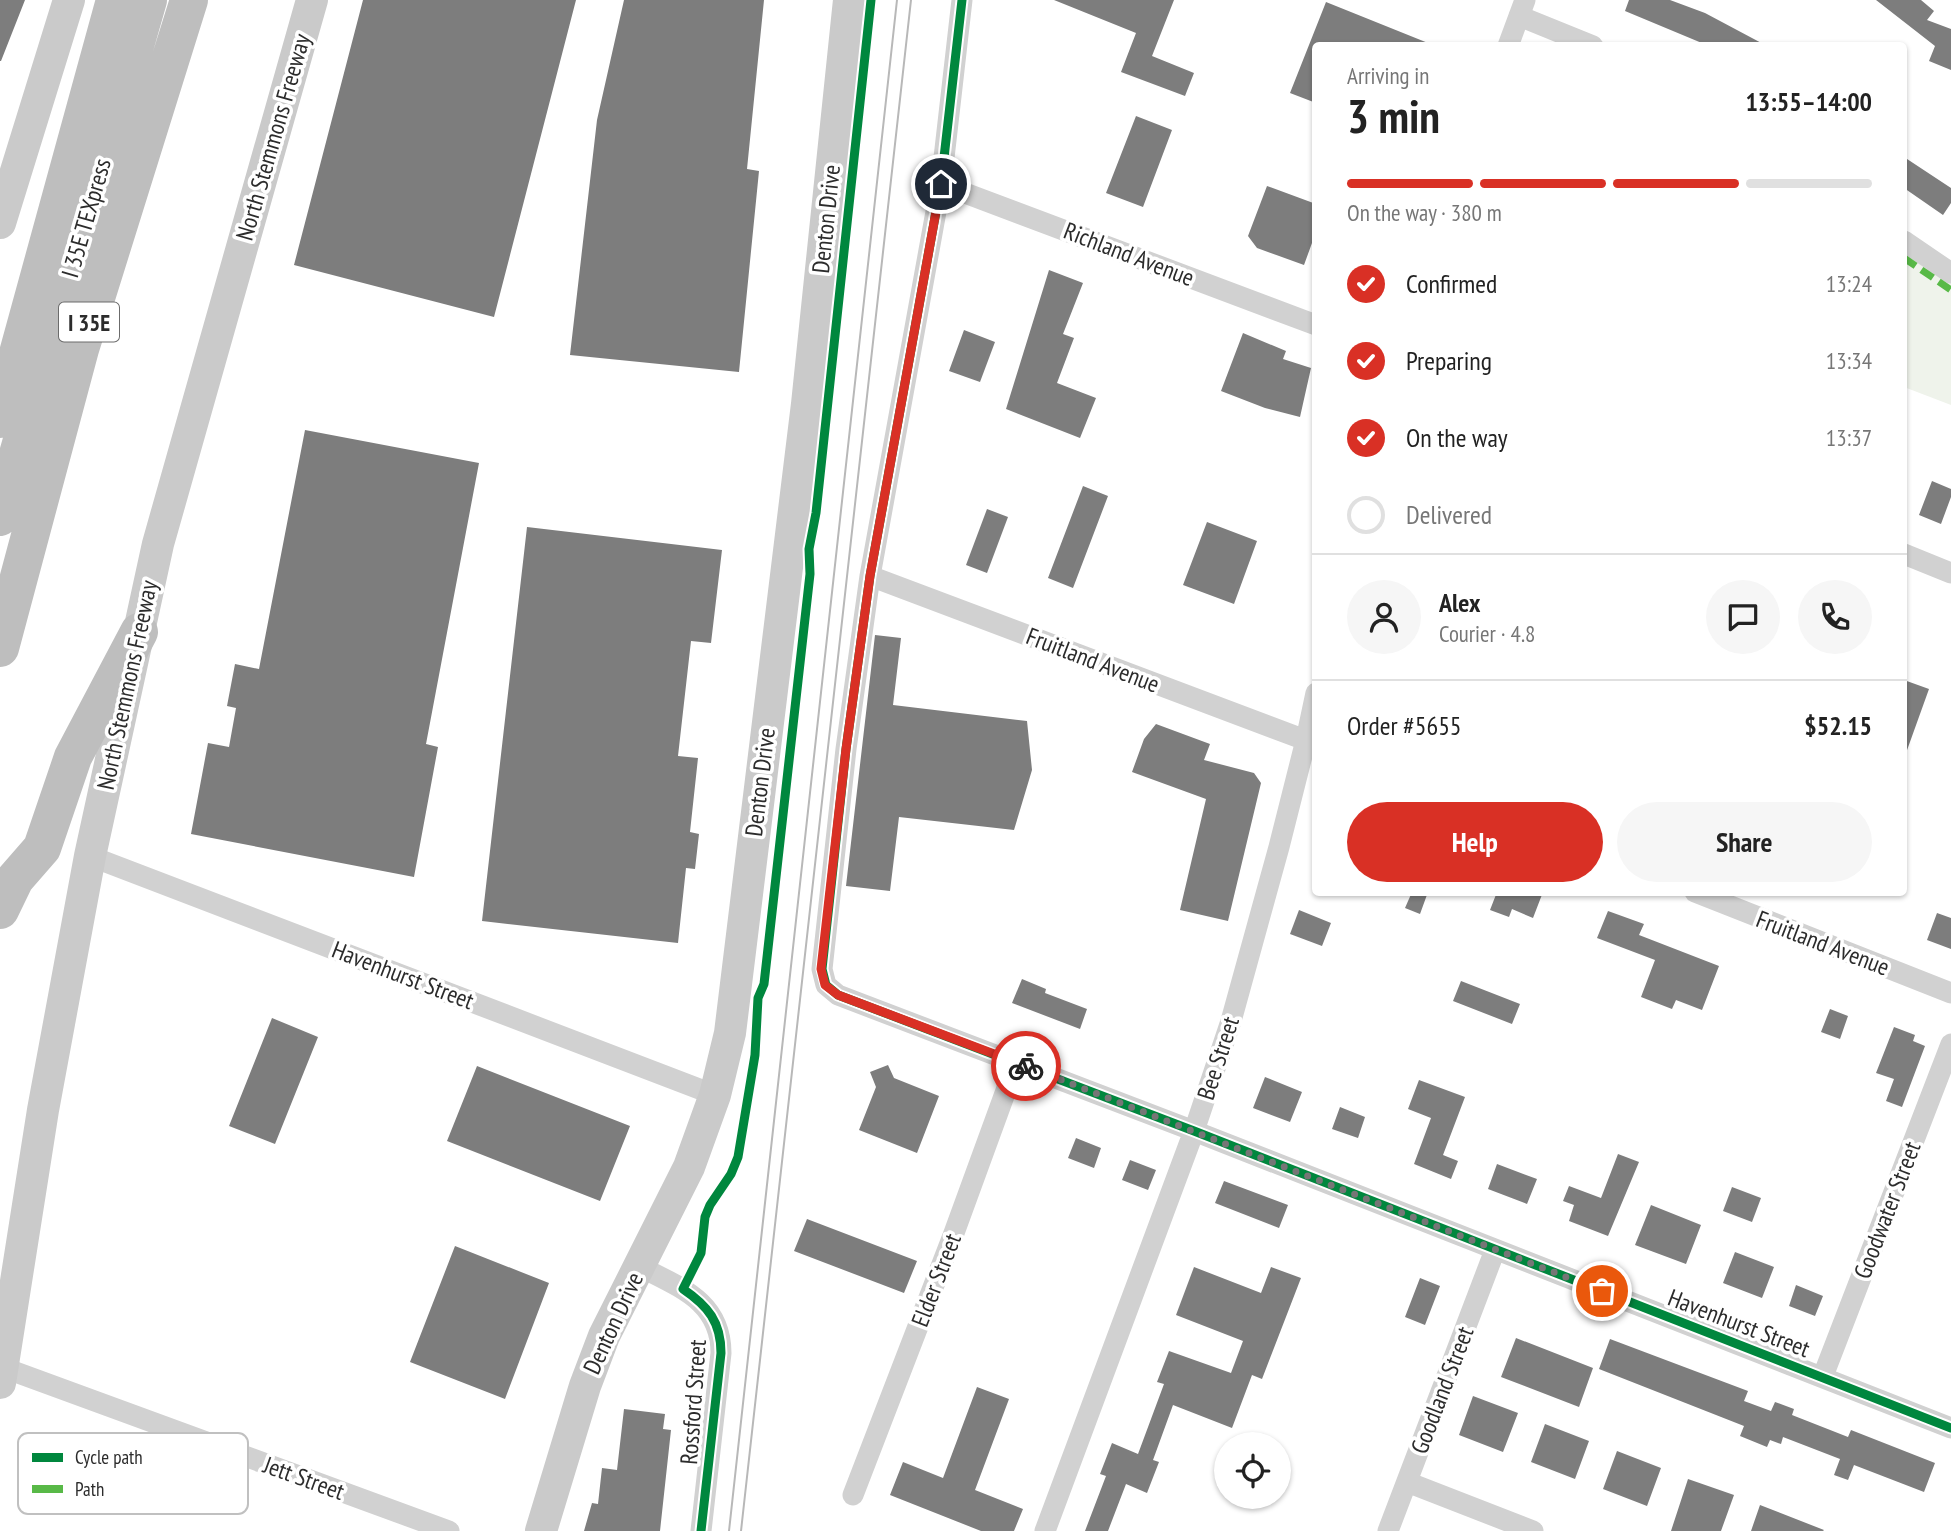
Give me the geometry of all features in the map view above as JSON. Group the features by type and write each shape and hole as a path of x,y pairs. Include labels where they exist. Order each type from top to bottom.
{"highway":[{"name":"I 35E","path":"0,419 115,0"},
{"name":"I 35E TEXpress","path":"0,517 148,0"},
{"name":"I 35E","path":"0,648 80,349 189,0"},
{"path":"0,910 15,879 42,848 73,757 139,632"}],"main road":[{"path":"0,223 69,0"},
{"name":"North Stemmons Freeway","path":"1,1375 43,1110 90,856 158,544 312,0"},
{"name":"Denton Drive","path":"541,1531 585,1386 604,1336 689,1167 715,1095 730,1033 807,404 849,0"}],"street":[{"path":"870,576 941,184 962,0"},
{"path":"1509,42 1522,8 1586,42"},
{"name":"Richland Avenue","path":"941,184 1312,323"},
{"path":"1907,243 1951,273"},
{"path":"1907,555 1951,573"},
{"name":"Havenhurst Street","path":"870,576 846,749 821,969 825,985 838,995 1194,1131 1951,1428"},
{"name":"Fruitland Avenue","path":"870,576 1311,742"},
{"name":"Bee Street","path":"1045,1531 1194,1131 1231,1021 1311,742"},
{"name":"Havenhurst Street","path":"90,856 715,1095"},
{"name":"Fruitland Avenue","path":"1705,896 1951,993"},
{"name":"Goodwater Street","path":"1823,1376 1951,1044"},
{"name":"Elder Street","path":"853,1495 950,1245 1016,1063"},
{"name":"Goodland Street","path":"1388,1531 1496,1250"},
{"name":"Rossford Street","path":"639,1266 700,1300 714,1319 721,1336 701,1531"},
{"name":"Jett Street","path":"1,1375 168,1433"},
{"name":"Jett Street","path":"248,1461 449,1531"},
{"path":"1407,1482 1532,1531"}],"shaded area":[{"path":"1907,245 1951,275 1951,405 1907,388"}],"building":[{"path":"0,0 25,0 1,61 0,61"},
{"path":"363,0 576,0 494,317 294,265"},
{"path":"624,0 764,0 747,169 759,171 739,372 570,355 597,120"},
{"path":"1054,0 1174,0 1152,56 1194,73 1185,96 1121,72 1136,33"},
{"path":"1629,0 1670,0 1705,13 1759,42 1699,42 1625,11"},
{"path":"1876,0 1921,0 1934,11 1927,20 1951,29 1951,70 1929,61 1935,46"},
{"path":"1326,2 1426,42 1312,42 1312,101 1290,93"},
{"path":"1136,116 1172,130 1143,207 1106,193"},
{"path":"1907,159 1951,188 1951,203 1943,215 1907,190"},
{"path":"1267,186 1312,203 1312,243 1304,265 1257,248 1248,236"},
{"path":"1049,270 1083,283 1063,334 1074,338 1057,383 1096,398 1080,438 1006,409"},
{"path":"964,330 995,342 980,382 949,371"},
{"path":"1243,333 1286,351 1283,359 1311,368 1300,417 1265,408 1221,391"},
{"path":"305,430 479,463 426,744 438,747 414,877 191,834 208,743 229,747 236,708 227,706 235,664 259,669"},
{"path":"1932,481 1951,489 1951,497 1941,524 1919,515"},
{"path":"1083,486 1108,496 1073,588 1048,578"},
{"path":"987,509 1008,517 987,573 966,565"},
{"path":"1207,522 1257,541 1234,604 1183,585"},
{"path":"527,527 722,550 711,643 691,641 678,756 698,758 690,832 699,834 695,869 686,868 678,943 482,921"},
{"path":"875,635 901,638 893,705 1027,721 1032,770 1014,830 899,817 890,891 846,886"},
{"path":"1907,681 1929,689 1907,750"},
{"path":"1156,724 1210,744 1204,760 1254,773 1261,783 1228,921 1180,910 1206,799 1132,772 1144,739"},
{"path":"1410,896 1427,896 1420,914 1405,908"},
{"path":"1495,896 1541,896 1533,918 1512,909 1509,917 1490,910"},
{"path":"1299,910 1331,923 1322,946 1290,934"},
{"path":"1608,911 1644,924 1639,935 1719,966 1702,1010 1676,1000 1672,1009 1641,997 1655,960 1597,938"},
{"path":"1937,913 1951,918 1951,949 1927,940"},
{"path":"1022,979 1046,989 1045,993 1087,1009 1080,1029 1012,1003"},
{"path":"1461,981 1520,1004 1512,1024 1453,1001"},
{"path":"1830,1009 1848,1016 1840,1039 1821,1032"},
{"path":"272,1018 318,1037 275,1144 229,1126"},
{"path":"1894,1027 1915,1035 1913,1041 1925,1046 1902,1107 1886,1101 1894,1079 1876,1073"},
{"path":"888,1065 894,1078 939,1096 917,1153 859,1130 876,1087 870,1072"},
{"path":"477,1066 630,1126 600,1201 447,1141"},
{"path":"1265,1077 1302,1092 1290,1122 1253,1108"},
{"path":"1419,1080 1465,1097 1443,1155 1458,1161 1451,1179 1414,1164 1431,1118 1408,1109"},
{"path":"1340,1107 1365,1117 1358,1138 1332,1129"},
{"path":"1076,1138 1101,1148 1094,1168 1068,1158"},
{"path":"1618,1154 1639,1162 1608,1236 1569,1221 1574,1205 1563,1201 1569,1186 1601,1198"},
{"path":"1130,1160 1156,1170 1148,1190 1122,1180"},
{"path":"1497,1164 1537,1179 1527,1204 1488,1189"},
{"path":"1224,1181 1288,1205 1279,1228 1215,1203"},
{"path":"1732,1187 1761,1198 1752,1222 1723,1211"},
{"path":"1651,1205 1701,1225 1686,1264 1635,1245"},
{"path":"807,1219 917,1261 904,1293 794,1251"},
{"path":"455,1246 549,1283 505,1399 410,1362"},
{"path":"1735,1252 1774,1267 1762,1298 1723,1283"},
{"path":"1194,1267 1261,1293 1271,1267 1301,1278 1262,1379 1252,1375 1232,1428 1173,1405 1153,1460 1159,1462 1147,1493 1126,1484 1108,1531 1085,1531 1106,1476 1100,1474 1112,1443 1138,1454 1164,1384 1157,1382 1169,1351 1231,1373 1243,1341 1176,1315"},
{"path":"1420,1278 1440,1286 1425,1325 1405,1317"},
{"path":"1796,1285 1823,1296 1815,1316 1789,1306"},
{"path":"1516,1338 1593,1368 1579,1407 1501,1377"},
{"path":"1610,1339 1748,1391 1744,1401 1771,1411 1775,1402 1794,1409 1792,1415 1848,1437 1851,1430 1935,1463 1924,1492 1854,1465 1848,1480 1834,1475 1840,1459 1783,1437 1781,1444 1770,1440 1767,1447 1740,1436 1744,1426 1599,1369"},
{"path":"977,1387 1009,1399 975,1490 1023,1509 1014,1531 981,1531 890,1495 903,1462 943,1478"},
{"path":"1473,1396 1518,1413 1503,1452 1459,1435"},
{"path":"624,1409 665,1414 663,1429 671,1430 660,1531 584,1531 592,1503 598,1504 602,1468 617,1470"},
{"path":"1545,1424 1589,1441 1575,1479 1531,1462"},
{"path":"1617,1451 1661,1468 1647,1506 1603,1489"},
{"path":"1688,1479 1734,1495 1721,1531 1671,1531"},
{"path":"1760,1505 1824,1530 1751,1531"}],"tram line":[{"path":"729,1531 897,0"},
{"path":"741,1531 911,0"}],"marked path":[{"path":"1907,260 1951,290"}],"cycle path":[{"path":"701,1531 721,1353 716,1324 706,1309 683,1289 701,1253 705,1217 738,1157 755,1055 758,998 764,984 810,574 809,549 816,513 871,0"},
{"path":"962,0 941,184 870,576 846,749 822,969 826,985 838,995 1194,1131 1951,1428"}],"way so far":[{"path":"1026,1066 1602,1291"}],"route":[{"path":"941,184 870,576 846,749 821,969 825,985 838,995 1026,1066"}]}
